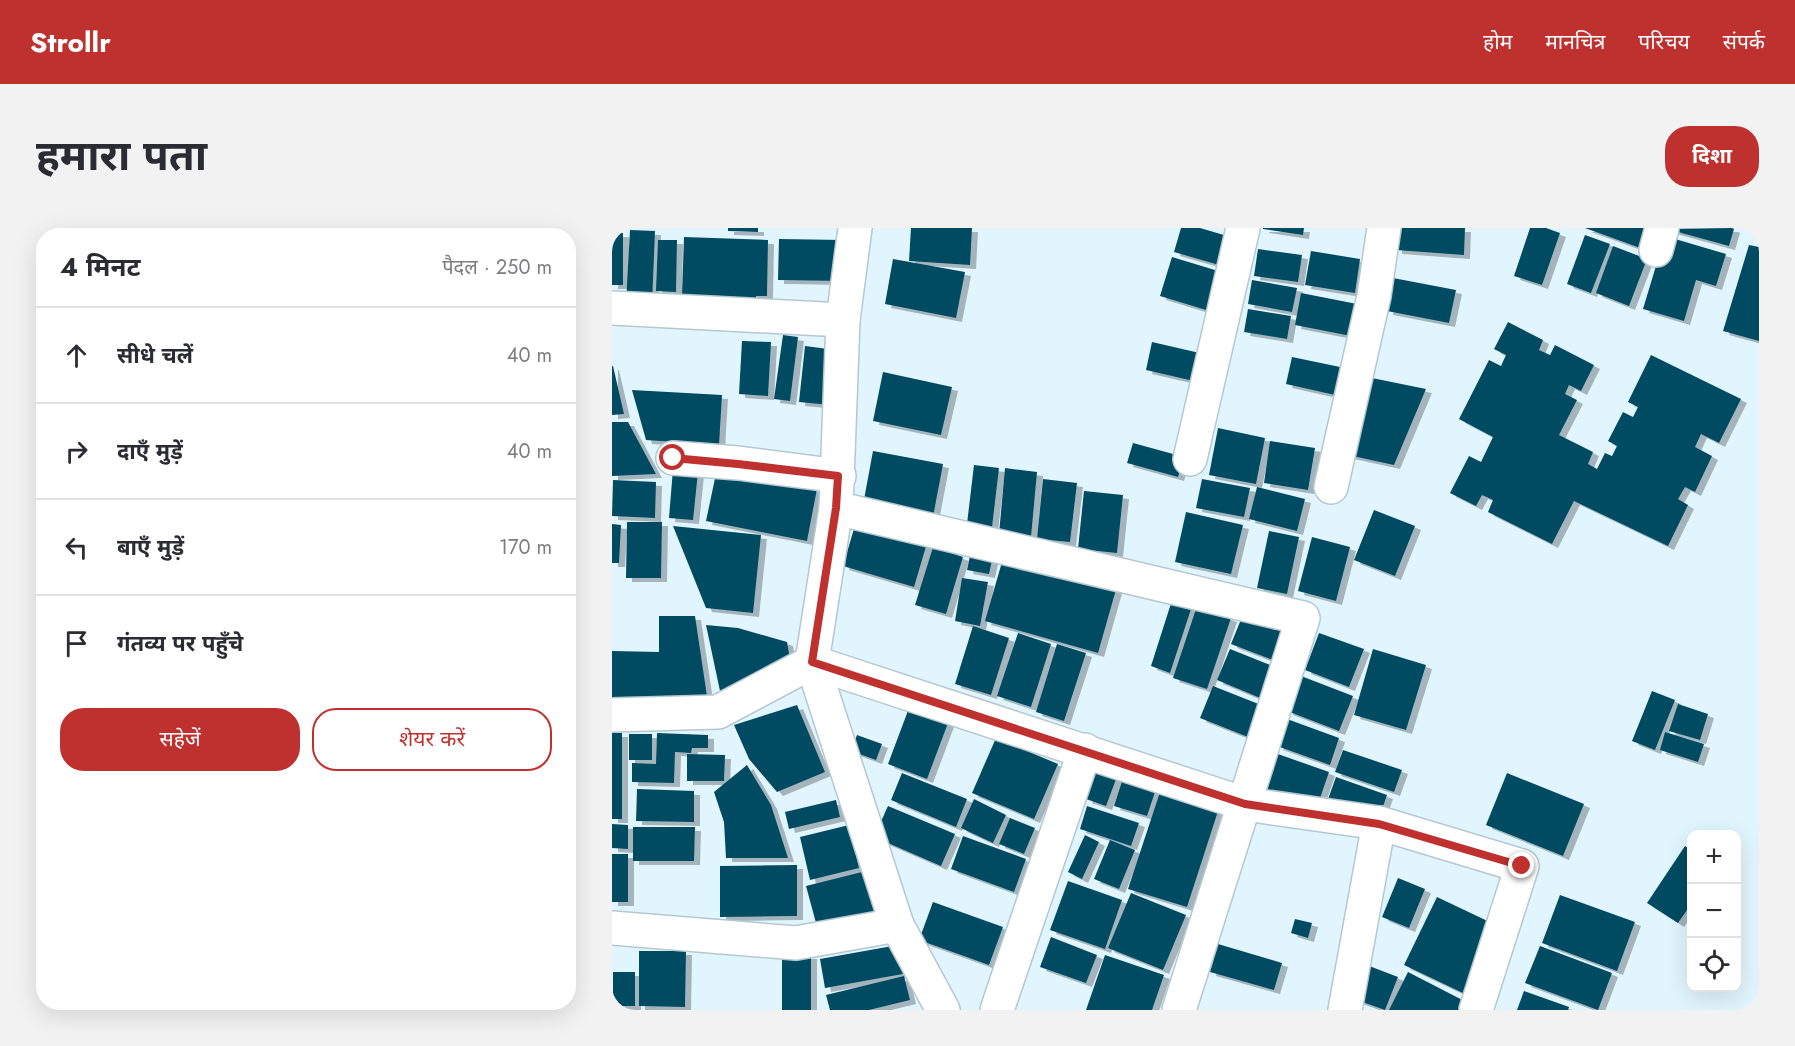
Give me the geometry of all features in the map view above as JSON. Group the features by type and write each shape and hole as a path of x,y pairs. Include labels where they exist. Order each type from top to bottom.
{"street":[{"path":"855,228 843,320 837,492 812,662 897,925 943,1010"},
{"path":"1190,459 1243,228"},
{"path":"1331,487 1374,296 1384,228"},
{"path":"612,308 843,320"},
{"path":"673,458 738,464 1303,618 1179,1010"},
{"path":"612,715 718,712 812,662 1245,804 1379,824 1522,866 1476,1010"},
{"path":"997,1010 1085,750"},
{"path":"1345,1010 1379,824"},
{"path":"612,928 796,942 897,925"}],"building":[{"path":"728,228 758,228 758,232 728,231"},
{"path":"911,228 972,228 970,265 909,261"},
{"path":"1181,228 1200,228 1234,238 1226,267 1174,252"},
{"path":"1263,228 1304,228 1303,235"},
{"path":"1397,228 1465,228 1464,255 1396,250"},
{"path":"1530,228 1546,228 1560,233 1542,285 1514,276"},
{"path":"1585,228 1651,228 1643,249"},
{"path":"1667,229 1734,229 1729,246"},
{"path":"630,230 655,231 652,305 626,303"},
{"path":"612,233 623,233 623,285 612,285"},
{"path":"1585,235 1610,244 1591,293 1567,284"},
{"path":"1665,236 1726,254 1716,286 1696,280 1684,321 1643,309"},
{"path":"684,237 768,240 767,296 756,296 756,313 722,312 722,296 682,295"},
{"path":"779,239 843,240 842,281 778,280"},
{"path":"658,240 677,240 676,292 656,291"},
{"path":"1749,245 1759,247 1759,341 1723,331"},
{"path":"1613,246 1647,259 1629,306 1596,293"},
{"path":"1258,249 1302,255 1298,282 1254,276"},
{"path":"1311,251 1360,259 1355,293 1305,285"},
{"path":"1172,257 1228,274 1216,313 1160,296"},
{"path":"893,259 965,272 956,318 885,304"},
{"path":"1393,278 1456,290 1449,323 1387,311"},
{"path":"1252,280 1297,288 1292,312 1248,304"},
{"path":"1301,293 1357,304 1351,336 1295,325"},
{"path":"1248,309 1291,316 1287,339 1244,332"},
{"path":"1508,322 1543,340 1539,350 1550,355 1555,345 1594,365 1581,391 1569,385 1565,394 1577,400 1559,435 1593,452 1588,464 1597,469 1605,453 1612,456 1617,446 1608,441 1623,412 1633,417 1638,407 1628,402 1651,355 1741,399 1719,443 1701,434 1695,447 1712,456 1695,492 1685,487 1678,499 1688,505 1668,546 1574,501 1552,544 1488,512 1493,500 1482,495 1476,506 1450,493 1469,456 1481,462 1493,437 1459,419 1489,360 1501,366 1506,355 1494,349"},
{"path":"783,335 798,337 790,401 774,399"},
{"path":"742,341 771,342 768,396 739,394"},
{"path":"1152,342 1204,354 1198,382 1146,370"},
{"path":"805,346 836,350 830,405 799,402"},
{"path":"1292,357 1340,367 1335,395 1286,384"},
{"path":"613,366 624,414 612,415"},
{"path":"883,372 952,387 941,435 873,421"},
{"path":"1367,377 1426,389 1394,465 1348,455"},
{"path":"632,390 722,395 719,445 646,440"},
{"path":"612,422 628,422 656,474 612,476"},
{"path":"1218,428 1265,438 1256,484 1209,475"},
{"path":"1270,441 1315,448 1308,490 1264,483"},
{"path":"1133,443 1184,457 1178,477 1127,463"},
{"path":"873,451 943,464 933,517 863,505"},
{"path":"974,465 999,468 992,527 967,524"},
{"path":"1005,468 1037,472 1031,537 999,534"},
{"path":"673,469 698,472 693,520 669,518"},
{"path":"717,469 817,489 807,541 706,521"},
{"path":"1043,479 1077,483 1070,542 1037,539"},
{"path":"1202,479 1250,488 1244,517 1196,508"},
{"path":"613,480 656,482 655,518 612,516"},
{"path":"1257,487 1305,499 1297,531 1249,519"},
{"path":"1084,491 1123,495 1117,553 1078,549"},
{"path":"1374,510 1415,526 1395,576 1354,560"},
{"path":"1186,512 1243,525 1231,574 1175,562"},
{"path":"627,522 662,522 661,578 626,578"},
{"path":"856,522 927,543 914,587 843,566"},
{"path":"612,524 621,525 619,563 612,563"},
{"path":"673,526 761,535 753,613 706,608"},
{"path":"1269,531 1299,537 1287,594 1257,588"},
{"path":"1312,537 1350,547 1336,601 1298,591"},
{"path":"933,547 963,557 946,614 915,605"},
{"path":"1004,555 1117,586 1098,653 985,621"},
{"path":"970,556 992,560 989,574 967,570"},
{"path":"962,578 988,582 980,626 955,621"},
{"path":"1174,594 1194,600 1170,673 1151,666"},
{"path":"1197,606 1231,618 1207,689 1173,678"},
{"path":"659,616 695,616 707,696 612,697 612,651 659,652"},
{"path":"1242,617 1275,630 1277,622 1291,628 1278,662 1231,644"},
{"path":"706,625 738,628 787,642 793,676 720,691"},
{"path":"973,626 1009,638 991,695 955,684"},
{"path":"1018,633 1051,644 1031,707 997,696"},
{"path":"1319,633 1364,649 1349,687 1305,670"},
{"path":"1057,644 1086,653 1064,721 1036,712"},
{"path":"1230,649 1278,668 1265,700 1217,680"},
{"path":"1373,649 1426,665 1406,730 1354,715"},
{"path":"1301,676 1353,696 1339,731 1287,711"},
{"path":"1213,686 1261,705 1248,737 1200,718"},
{"path":"1652,691 1675,700 1655,750 1632,741"},
{"path":"1678,704 1708,714 1700,740 1669,731"},
{"path":"797,705 825,772 777,792 749,759 734,725"},
{"path":"909,708 948,723 927,779 888,764"},
{"path":"1287,719 1339,738 1330,765 1277,746"},
{"path":"1665,732 1704,744 1698,762 1660,750"},
{"path":"612,733 622,733 622,819 612,819"},
{"path":"657,733 708,735 708,748 692,748 691,753 675,752 674,783 632,782 632,763 656,764"},
{"path":"629,734 652,734 652,760 629,760"},
{"path":"857,735 882,744 876,760 851,751"},
{"path":"996,738 1058,764 1034,819 972,793"},
{"path":"1343,750 1402,770 1394,792 1335,772"},
{"path":"1275,753 1329,772 1316,810 1261,791"},
{"path":"687,754 725,755 724,781 687,781"},
{"path":"747,765 771,805 788,858 726,858 724,822 714,792"},
{"path":"1098,767 1118,774 1106,806 1086,799"},
{"path":"1125,772 1158,783 1147,816 1114,806"},
{"path":"902,773 967,799 956,827 891,800"},
{"path":"1507,773 1584,804 1563,856 1486,825"},
{"path":"1336,777 1387,795 1378,821 1327,802"},
{"path":"637,789 694,791 694,822 636,821"},
{"path":"1161,789 1219,808 1187,907 1128,889"},
{"path":"974,799 1006,815 993,843 961,828"},
{"path":"836,800 840,817 789,829 785,812"},
{"path":"888,806 955,834 941,866 874,837"},
{"path":"1087,806 1139,823 1131,846 1080,829"},
{"path":"1010,818 1035,828 1024,854 999,844"},
{"path":"612,824 628,825 628,849 612,848"},
{"path":"849,825 859,868 810,880 800,837"},
{"path":"633,827 695,827 694,861 633,861"},
{"path":"1085,835 1099,842 1082,879 1068,872"},
{"path":"963,836 1026,859 1014,892 951,869"},
{"path":"1110,840 1135,850 1119,889 1094,879"},
{"path":"1685,846 1687,847 1687,910 1678,923 1647,903"},
{"path":"612,854 628,854 628,902 612,902"},
{"path":"797,865 797,916 720,917 720,866"},
{"path":"866,871 878,919 819,934 806,886"},
{"path":"1398,878 1425,889 1409,928 1382,917"},
{"path":"1068,881 1122,900 1105,949 1050,930"},
{"path":"1131,893 1186,915 1163,970 1108,948"},
{"path":"1560,895 1635,922 1617,971 1542,943"},
{"path":"1437,897 1498,926 1465,994 1404,965"},
{"path":"933,902 1003,927 989,965 919,940"},
{"path":"1295,919 1312,923 1308,938 1291,933"},
{"path":"1051,937 1097,955 1086,983 1040,967"},
{"path":"1218,944 1282,963 1274,990 1210,972"},
{"path":"898,945 903,974 825,988 820,959"},
{"path":"1540,946 1612,973 1598,1010 1525,983"},
{"path":"639,951 686,951 685,1007 639,1006"},
{"path":"782,955 811,955 811,1010 782,1010"},
{"path":"1105,955 1164,975 1152,1010 1086,1010"},
{"path":"1364,964 1398,977 1385,1010 1351,998"},
{"path":"613,972 635,972 635,1006 613,1006"},
{"path":"1408,972 1474,1006 1472,1010 1389,1010"},
{"path":"904,976 910,1000 869,1010 830,1010 826,995"},
{"path":"1524,991 1569,1007 1568,1010 1517,1010"}],"route":[{"path":"673,458 838,476 836,508 812,662 1245,804 1379,824 1522,866"}]}
